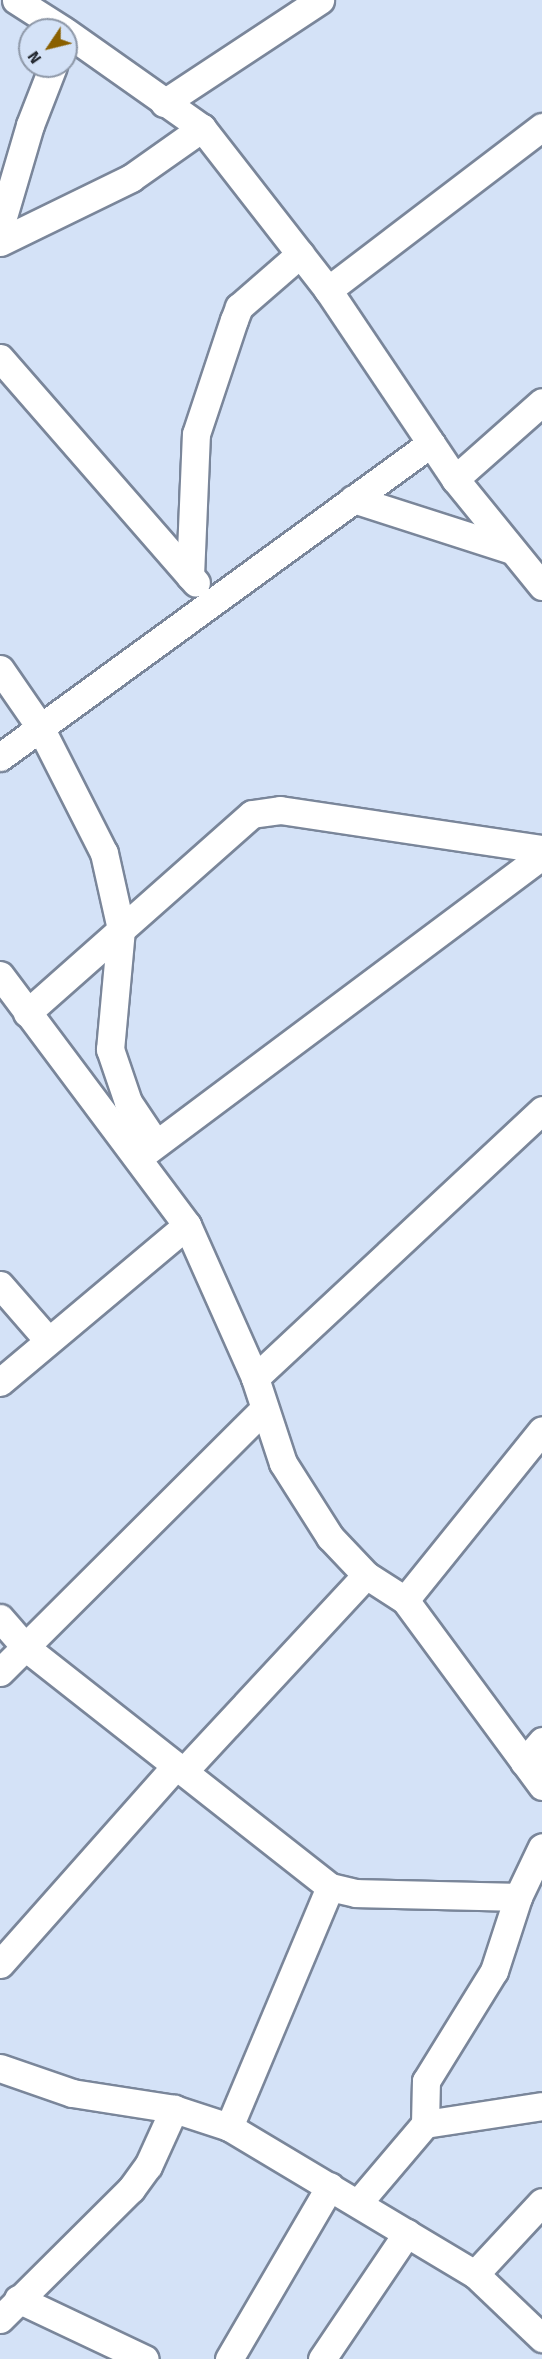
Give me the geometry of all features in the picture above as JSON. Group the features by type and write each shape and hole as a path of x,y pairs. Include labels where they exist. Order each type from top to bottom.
{"street":[{"path":"164,103 320,0"},
{"path":"24,1 47,18"},
{"path":"78,41 202,128 328,290 455,479 509,549 542,586"},
{"path":"0,227 30,125 48,78"},
{"path":"328,290 542,127"},
{"path":"0,242 131,178 202,128"},
{"path":"190,576 196,434 234,320 239,307 300,254"},
{"path":"0,358 212,601"},
{"path":"455,479 542,402"},
{"path":"0,757 431,443"},
{"path":"353,499 509,549"},
{"path":"0,669 40,727 104,853 121,929 110,1049 147,1151 188,1225 255,1378 283,1463 330,1537 366,1575 405,1600 542,1786"},
{"path":"16,1011 121,929 252,814 280,810 542,849"},
{"path":"147,1151 542,856"},
{"path":"0,975 16,1011 147,1151"},
{"path":"255,1378 542,1110"},
{"path":"0,1382 188,1225"},
{"path":"0,1285 48,1340"},
{"path":"0,1672 264,1409"},
{"path":"405,1600 542,1430"},
{"path":"0,1965 180,1769 366,1575"},
{"path":"0,1618 25,1647 330,1887 356,1893 518,1897"},
{"path":"524,1762 542,1741"},
{"path":"358,2203 425,2124 426,2081 494,1971 518,1897 542,1847"},
{"path":"230,2127 330,1887"},
{"path":"0,2068 72,2093 174,2109 230,2127 475,2274 542,2338"},
{"path":"425,2124 542,2106"},
{"path":"0,2319 131,2189 148,2166 174,2109"},
{"path":"229,2359 330,2186"},
{"path":"475,2274 542,2202"},
{"path":"322,2359 407,2233"},
{"path":"18,2299 145,2359"}]}
